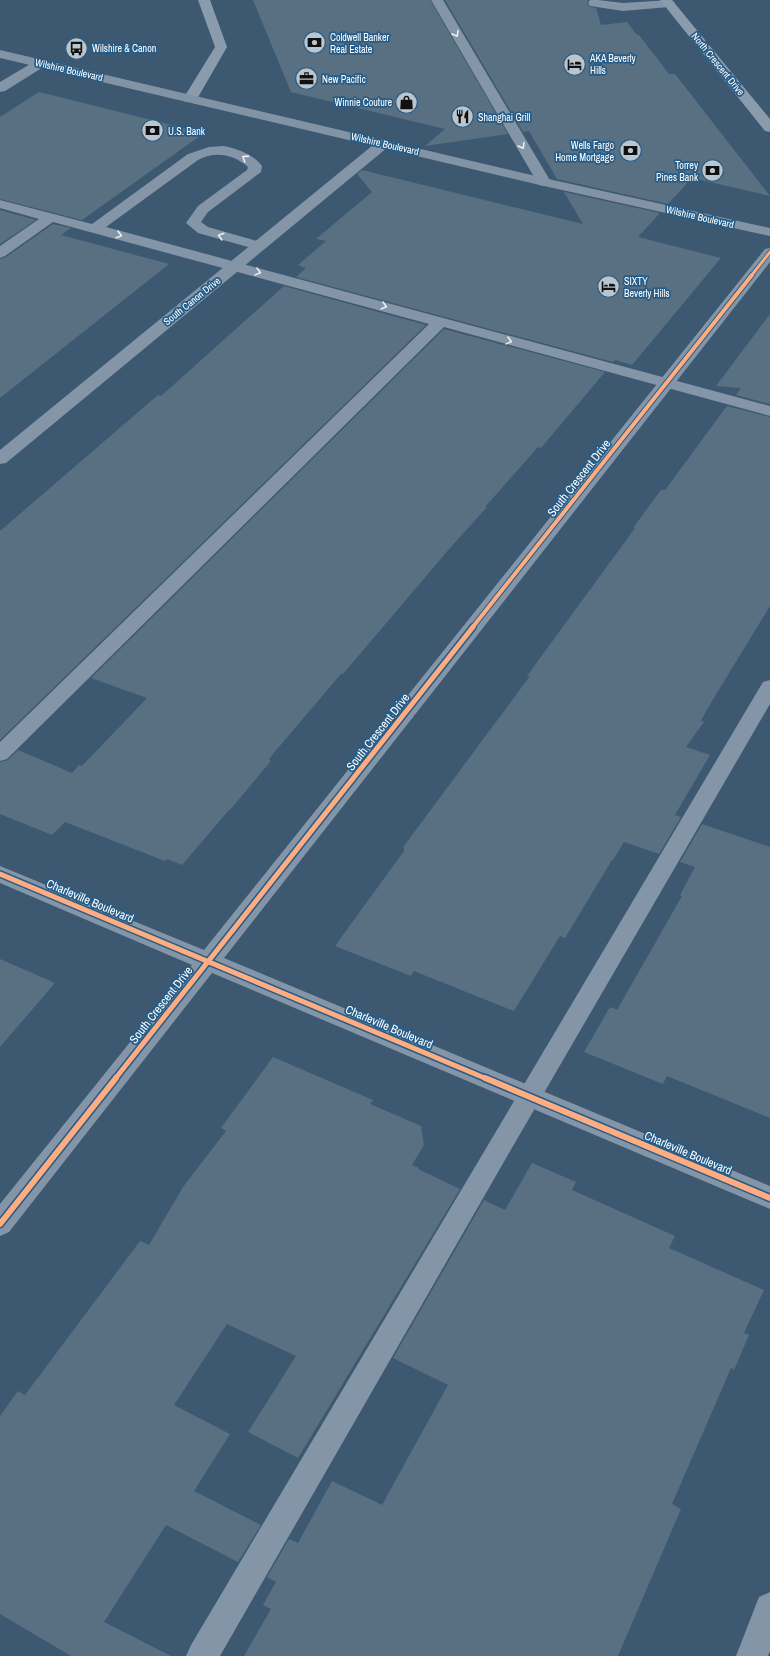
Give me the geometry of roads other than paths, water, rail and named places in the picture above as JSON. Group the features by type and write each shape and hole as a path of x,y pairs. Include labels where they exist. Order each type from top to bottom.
{"main road":[{"name":"Wilshire Boulevard","path":"0,54 544,182 770,232"}],"street":[{"path":"190,98 221,47 204,0"},
{"path":"437,0 544,182"},
{"path":"594,3 623,7 668,1"},
{"name":"North Crescent Drive","path":"668,1 770,128"},
{"path":"602,14 616,11 623,7"},
{"path":"0,88 41,63"},
{"name":"South Canon Drive","path":"0,459 383,144"},
{"path":"94,229 185,163 202,153 220,150 236,153 248,160 255,166 254,172 204,209 194,223 203,230 259,246"},
{"path":"0,204 770,411"},
{"path":"0,253 51,217"},
{"name":"South Crescent Drive","path":"0,1224 770,252"},
{"path":"0,754 440,322"},
{"path":"202,1656 770,687"},
{"name":"Charleville Boulevard","path":"0,874 770,1198"},
{"path":"752,1656 770,1608"}],"place":[{"name":"Coldwell Banker Real Estate","path":"314,43"},
{"name":"Wilshire & Canon","path":"76,48"},
{"name":"AKA Beverly Hills","path":"575,64"},
{"name":"New Pacific","path":"307,79"},
{"name":"Winnie Couture","path":"407,102"},
{"name":"Shanghai Grill","path":"463,117"},
{"name":"U.S. Bank","path":"152,131"},
{"name":"Wells Fargo Home Mortgage","path":"630,151"},
{"name":"Torrey Pines Bank","path":"713,171"},
{"name":"SIXTY Beverly Hills","path":"609,287"}]}
